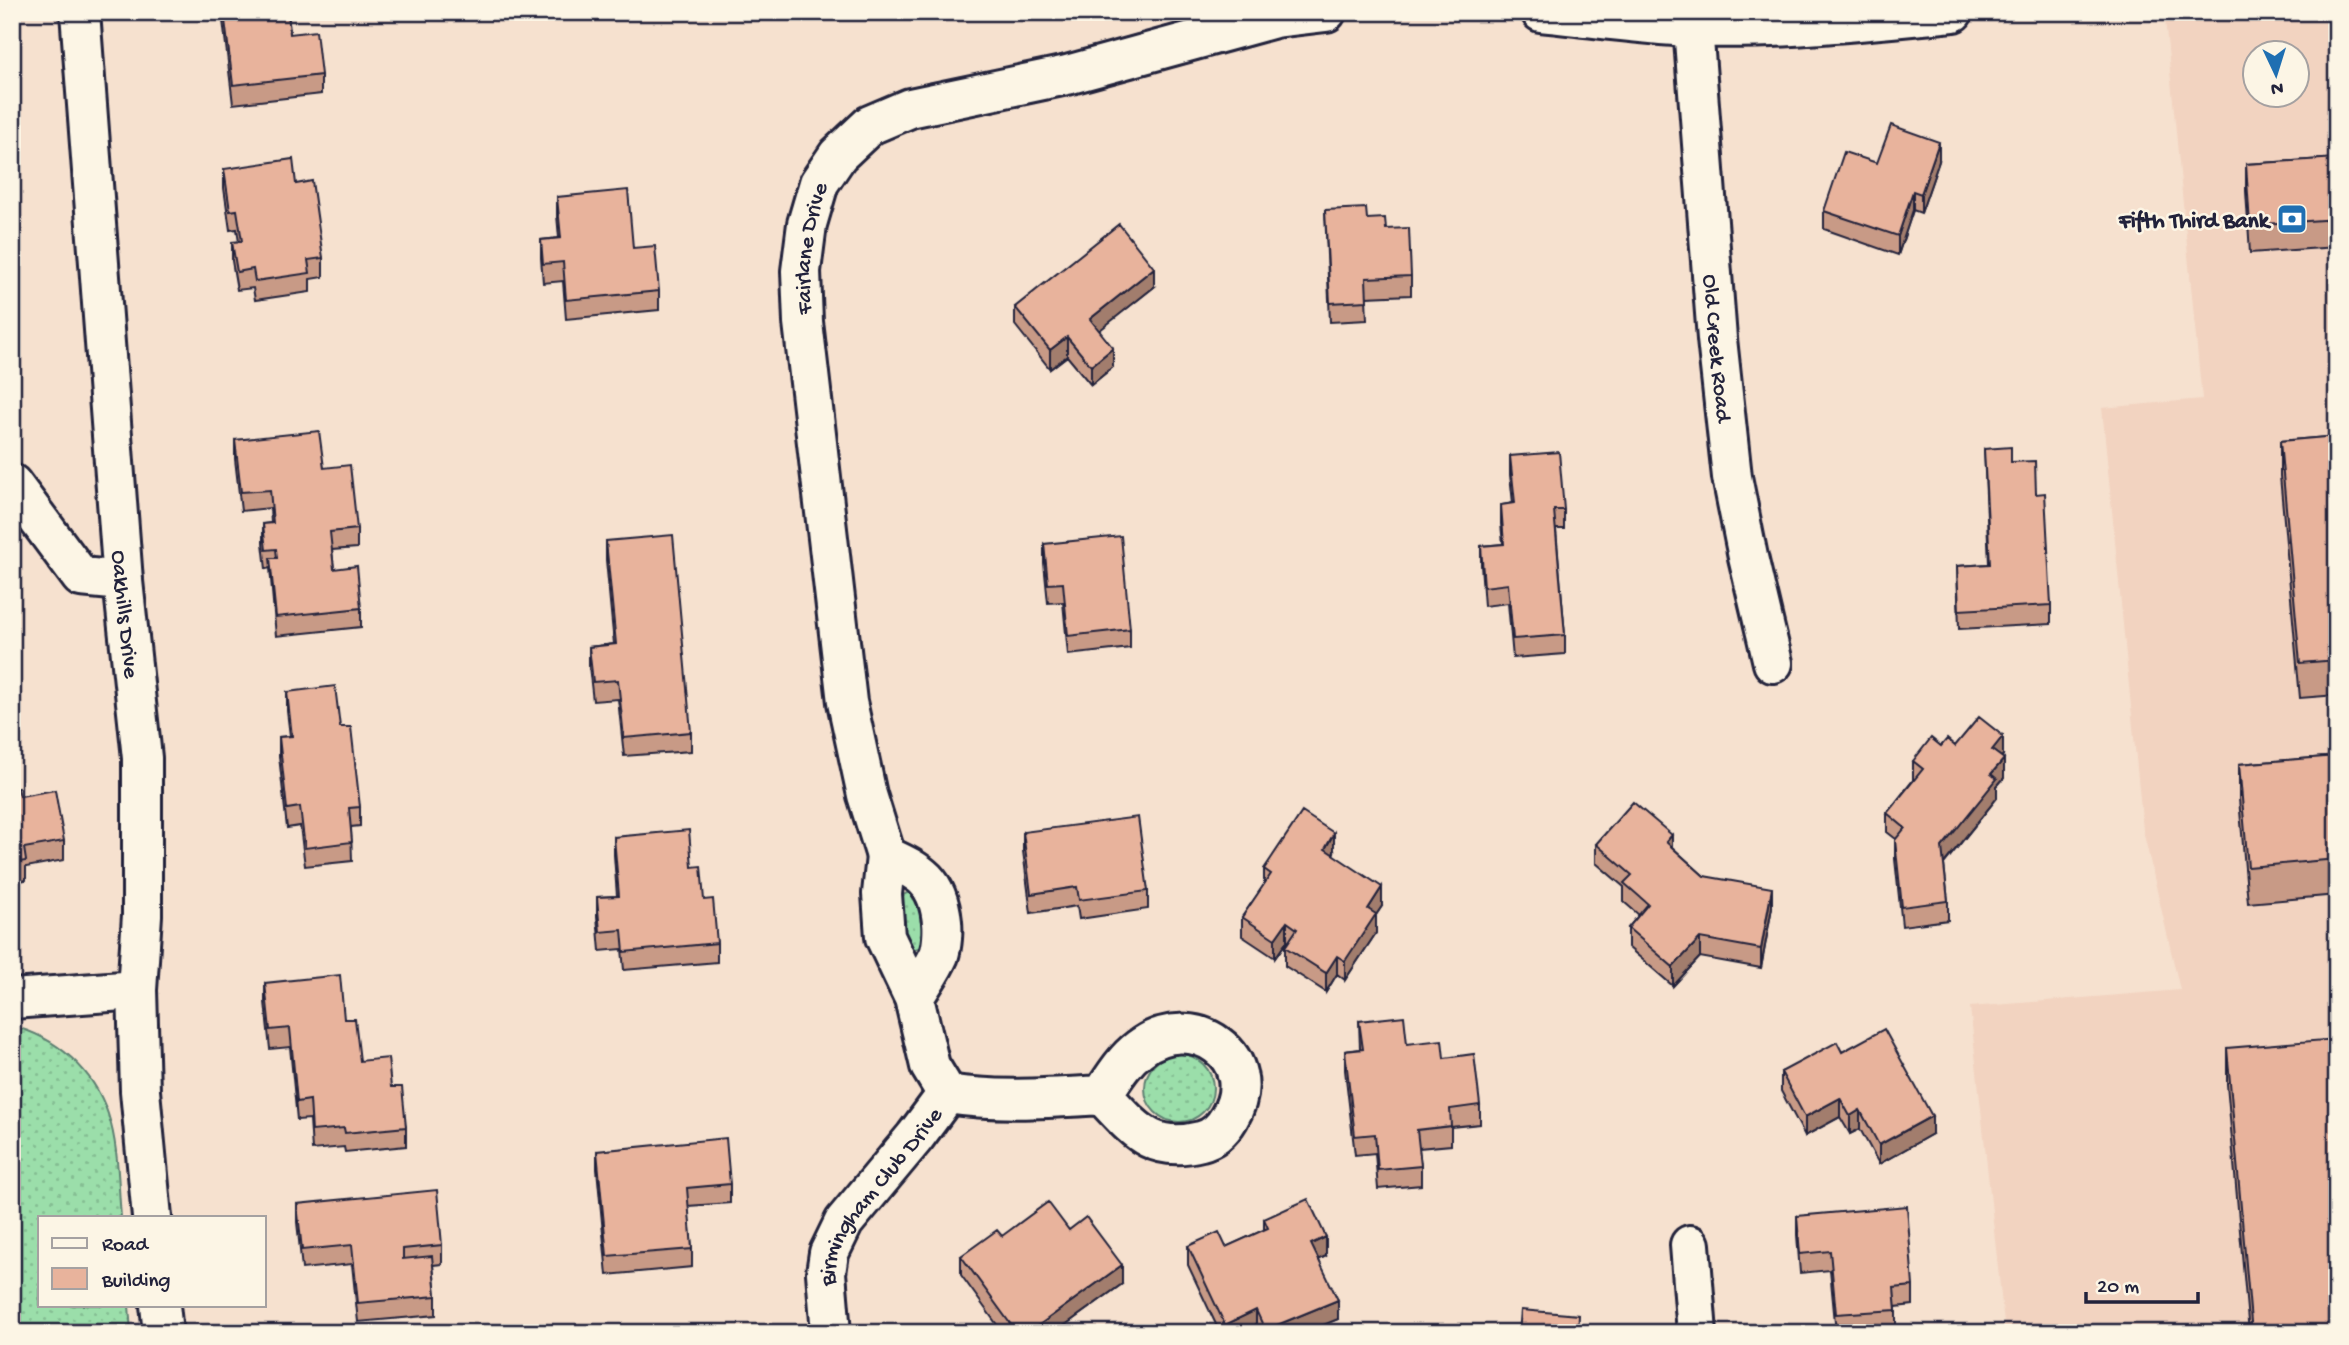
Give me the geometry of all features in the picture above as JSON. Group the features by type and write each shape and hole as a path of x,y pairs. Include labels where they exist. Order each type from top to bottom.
{"street":[{"name":"Oakhills Drive","path":"80,12 123,581 142,758 142,915 137,989 140,1091 152,1216"},
{"name":"Fairlane Drive","path":"947,1094 930,1066 914,998 885,937 882,894 886,856 867,795 847,702 803,322 801,271 807,224 819,183 838,155 870,125 910,108 1067,75 1275,18 1326,12"},
{"path":"1541,12 1640,24 1693,27 1773,26 1953,12"},
{"name":"Old Creek Road","path":"1693,27 1717,339 1732,477 1773,663"},
{"path":"12,484 80,577 123,581"},
{"path":"886,856 910,867 933,886 940,901 943,927 939,953 914,998"},
{"path":"12,999 137,989"},
{"name":"Birmingham Club Drive","path":"831,1333 826,1273 829,1253 844,1222 947,1094 1011,1100 1102,1095"},
{"path":"1690,1245 1697,1333"},
{"path":"160,1306 163,1333"}],"shaded area":[{"path":"2254,12 2337,12 2337,1333 2005,1333 1970,1007 2180,990 2143,830 2102,408 2202,399 2165,19"}],"green space":[{"path":"915,892 924,896 926,945 913,950 907,946 895,900"},
{"path":"12,1026 44,1038 72,1058 83,1070 102,1098 108,1114 118,1166 121,1216 38,1216 38,1306 129,1306 131,1333 12,1333"},
{"path":"1179,1054 1192,1057 1203,1064 1210,1075 1213,1088 1210,1101 1203,1112 1192,1119 1179,1122 1166,1119 1155,1112 1148,1101 1145,1088 1148,1075 1155,1064 1166,1057"}],"building":[{"path":"224,12 288,12 290,34 316,31 321,75 233,85"},
{"path":"1891,125 1939,142 1921,194 1913,191 1898,236 1824,211 1844,152 1877,163"},
{"path":"2337,158 2337,219 2250,225 2246,164"},
{"path":"293,159 296,184 312,181 323,258 308,260 310,273 255,281 253,269 237,272 232,242 242,241 237,210 230,211 224,169"},
{"path":"628,190 633,248 655,246 659,291 566,300 563,262 543,264 541,240 561,238 557,197"},
{"path":"1366,208 1367,219 1385,218 1386,229 1409,228 1411,276 1366,278 1367,301 1330,303 1325,210"},
{"path":"12,218 19,226 12,232"},
{"path":"1119,224 1154,268 1090,319 1113,348 1091,366 1067,337 1050,350 1015,307"},
{"path":"319,431 324,468 350,465 357,529 330,532 334,569 357,566 361,608 276,617 270,558 277,558 276,549 266,550 263,524 273,523 270,490 241,492 235,440"},
{"path":"2337,436 2337,660 2300,663 2280,441"},
{"path":"2011,447 2011,462 2035,461 2036,494 2045,493 2051,605 1959,610 1957,566 1990,564 1984,449"},
{"path":"1559,452 1564,510 1554,510 1565,635 1513,639 1508,584 1484,587 1481,546 1504,544 1501,505 1515,503 1510,456"},
{"path":"673,535 691,732 624,738 618,680 593,682 589,647 616,644 606,541"},
{"path":"1121,536 1130,629 1068,636 1063,583 1048,584 1044,544"},
{"path":"335,686 340,727 351,727 360,807 349,808 352,842 305,848 300,807 287,809 279,737 292,736 287,692"},
{"path":"1979,717 2003,736 1992,750 2004,759 1991,774 1997,779 1942,847 1948,901 1902,907 1895,840 1905,828 1887,813 1923,769 1913,761 1931,738 1941,746 1947,739 1955,746"},
{"path":"2337,756 2337,859 2248,867 2239,764"},
{"path":"18,788 20,796 55,790 64,841 24,848 26,861 12,863 12,789"},
{"path":"1633,802 1672,835 1666,842 1704,876 1772,888 1761,949 1700,938 1673,967 1628,928 1648,904 1624,883 1632,875 1596,844"},
{"path":"1302,812 1334,833 1325,849 1382,887 1368,909 1376,914 1345,961 1337,956 1326,973 1285,947 1297,929 1287,922 1275,939 1242,917 1271,874 1264,869"},
{"path":"1138,817 1148,891 1079,900 1077,887 1031,894 1023,832"},
{"path":"689,830 692,867 701,866 704,900 713,899 717,943 624,952 622,930 600,932 597,897 619,896 614,837"},
{"path":"340,975 344,1019 355,1019 360,1061 388,1058 391,1087 402,1087 406,1127 345,1133 344,1128 312,1131 310,1100 297,1102 290,1028 270,1030 265,983"},
{"path":"1404,1016 1407,1044 1442,1040 1444,1058 1474,1054 1480,1105 1450,1109 1451,1126 1417,1130 1421,1166 1378,1170 1375,1134 1355,1136 1345,1051 1363,1049 1359,1021"},
{"path":"1884,1029 1932,1116 1879,1145 1860,1110 1850,1116 1840,1098 1805,1117 1781,1072 1837,1042 1842,1052"},
{"path":"2337,1039 2337,1333 2252,1333 2227,1048"},
{"path":"726,1138 730,1184 687,1188 692,1249 607,1256 597,1151"},
{"path":"437,1190 442,1245 403,1249 403,1259 432,1256 436,1296 358,1303 352,1245 302,1250 297,1204"},
{"path":"1308,1199 1326,1237 1311,1244 1338,1300 1265,1330 1256,1310 1225,1325 1188,1246 1219,1232 1226,1247 1268,1228 1264,1219"},
{"path":"1048,1202 1069,1230 1086,1217 1122,1265 1028,1333 1017,1333 961,1256 997,1230 1002,1236"},
{"path":"1907,1206 1913,1286 1894,1288 1896,1310 1836,1314 1830,1251 1800,1254 1797,1216"},
{"path":"1521,1310 1579,1315 1578,1333 1519,1333"},
{"path":"696,1326 697,1333 622,1332"}],"place":[{"name":"Fifth Third Bank","path":"2292,219"}]}
